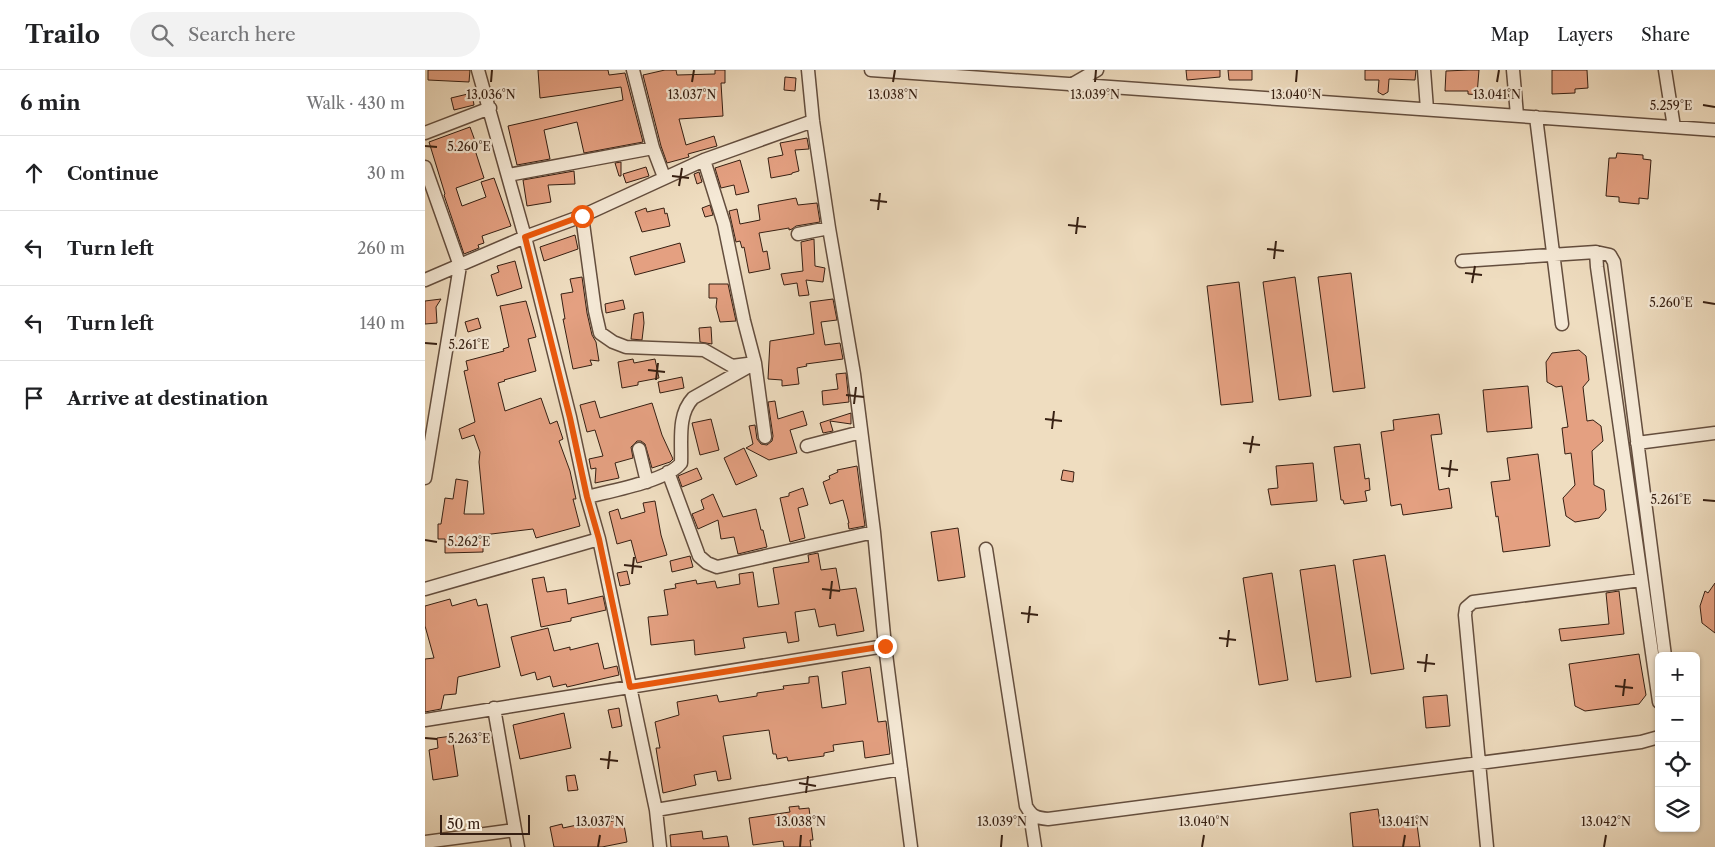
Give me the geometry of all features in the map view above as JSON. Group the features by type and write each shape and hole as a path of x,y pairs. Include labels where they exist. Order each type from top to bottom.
{"street":[{"path":"478,70 525,237 570,418 587,497 599,539 656,810 659,847"},
{"path":"633,70 653,148 664,177"},
{"path":"808,70 813,121 829,228 842,298 861,432 874,532 885,646 911,847"},
{"path":"871,70 924,72 1070,85 1715,130"},
{"path":"1070,85 1097,70"},
{"path":"1424,70 1427,109"},
{"path":"1513,70 1517,115"},
{"path":"1665,70 1674,126"},
{"path":"425,133 490,108"},
{"path":"1536,117 1563,324"},
{"path":"425,280 525,237 582,216 704,160 813,121"},
{"path":"508,175 653,148"},
{"path":"704,160 725,224 744,321 755,363 765,436"},
{"path":"425,167 460,266 425,478"},
{"path":"582,216 595,311 600,333 613,342 626,346 704,350 732,366 755,363"},
{"path":"798,234 829,228"},
{"path":"1596,252 1658,697"},
{"path":"1462,261 1596,252 1610,255 1614,262 1664,652"},
{"path":"587,497 647,482 676,469 681,463 683,413 687,404 693,398 755,363"},
{"path":"807,446 861,432"},
{"path":"1637,443 1715,433"},
{"path":"639,449 647,482"},
{"path":"668,472 699,556 707,563 717,567 874,532"},
{"path":"425,588 599,539"},
{"path":"986,550 1026,806 1030,814 1035,847"},
{"path":"1487,847 1465,615 1466,608 1473,602 1641,580"},
{"path":"425,720 885,646"},
{"path":"494,708 518,847"},
{"path":"1030,814 1037,818 1049,819 1641,742 1655,738"},
{"path":"656,810 901,769"},
{"path":"425,842 515,830"}],"building":[{"path":"428,70 470,70 469,82 428,80"},
{"path":"538,70 608,70 609,75 625,73 643,142 584,153 577,122 544,130 550,159 517,165 508,126 623,100 621,87 540,98"},
{"path":"665,70 676,70 677,75 715,74 715,70 725,70 725,83 721,83 723,116 679,119 686,145 714,136 717,146 688,154 689,157 667,163 643,75"},
{"path":"1186,70 1220,70 1220,77 1187,80"},
{"path":"1228,70 1252,70 1252,80 1229,80"},
{"path":"1365,70 1416,70 1415,80 1389,79 1388,92 1383,95 1378,92 1379,80 1365,80"},
{"path":"1479,70 1477,95 1468,94 1468,91 1445,91 1446,71"},
{"path":"1552,70 1587,70 1588,88 1575,89 1575,93 1552,94"},
{"path":"785,77 796,78 795,91 784,90"},
{"path":"876,90 880,90 883,95 880,100 876,100 873,97 873,93"},
{"path":"472,93 474,105 454,110 451,98"},
{"path":"470,127 478,149 475,150 484,178 456,188 462,206 486,197 481,182 494,178 511,226 482,236 484,243 478,245 479,248 464,254 429,142"},
{"path":"807,138 809,149 795,150 799,171 771,178 768,158 783,155 780,143"},
{"path":"1617,153 1643,155 1643,159 1651,160 1648,199 1639,198 1639,204 1619,202 1619,197 1606,196 1609,158 1616,158"},
{"path":"740,160 749,192 736,195 734,185 721,188 715,168"},
{"path":"621,162 621,176 619,176 615,163"},
{"path":"646,167 649,176 626,183 623,174"},
{"path":"574,171 575,184 548,185 551,202 527,206 523,180"},
{"path":"699,172 702,182 697,184 694,174"},
{"path":"796,198 798,205 817,203 820,222 796,226 789,230 789,228 759,233 763,252 767,251 770,269 749,273 744,247 742,248 740,241 736,242 729,211 737,209 740,224 760,220 758,205"},
{"path":"710,205 713,215 705,217 702,208"},
{"path":"646,208 647,212 664,208 670,226 642,232 635,212"},
{"path":"575,235 578,249 544,261 540,247"},
{"path":"814,239 815,266 825,268 823,282 806,280 809,295 799,296 797,283 784,285 781,274 803,271 801,242"},
{"path":"680,243 685,262 635,275 630,257"},
{"path":"515,261 522,288 497,296 491,275 499,272 497,266"},
{"path":"1351,273 1365,388 1333,392 1318,277"},
{"path":"582,277 587,313 592,335 596,342 599,361 590,360 592,365 573,369 563,319 565,319 561,294 573,292 570,279"},
{"path":"1295,277 1311,396 1279,400 1263,282"},
{"path":"1239,282 1253,402 1221,405 1207,286"},
{"path":"709,284 728,284 736,321 720,322 716,307 717,298 709,298"},
{"path":"441,299 436,307 437,323 425,324 425,301"},
{"path":"833,299 837,320 821,322 825,345 840,343 843,359 806,364 807,366 797,368 799,384 782,386 782,380 768,379 770,341 814,334 810,302"},
{"path":"623,300 625,309 606,313 605,304"},
{"path":"526,301 536,337 528,339 536,371 498,383 505,411 541,398 550,424 557,421 563,439 559,441 570,471 576,499 573,499 580,526 536,538 533,529 483,535 483,552 445,553 445,539 438,539 438,524 441,524 445,498 453,499 456,479 468,481 464,514 484,514 479,462 480,452 474,435 462,439 459,429 475,422 464,371 468,370 466,361 504,351 503,349 509,347 500,306"},
{"path":"643,312 642,340 631,339 634,314"},
{"path":"478,318 481,328 468,332 465,322"},
{"path":"711,327 712,344 700,342 699,328"},
{"path":"1579,350 1586,356 1589,380 1583,387 1587,421 1593,420 1601,426 1603,441 1592,451 1594,485 1604,490 1606,510 1599,518 1575,522 1566,516 1563,498 1575,485 1571,453 1565,454 1562,428 1568,427 1562,386 1556,387 1547,382 1546,362 1552,353"},
{"path":"633,359 634,363 655,359 659,378 638,382 638,385 622,388 618,362"},
{"path":"846,373 849,402 823,405 822,391 838,389 836,374"},
{"path":"682,377 684,388 660,393 658,382"},
{"path":"1528,386 1532,428 1487,432 1483,390"},
{"path":"595,401 600,418 652,403 662,435 673,459 670,462 652,468 645,444 637,441 631,447 633,458 615,463 619,478 595,483 596,468 591,469 589,459 603,456 595,430 587,432 580,405"},
{"path":"775,401 778,419 803,411 807,425 790,430 797,453 769,460 746,448 753,444 749,426 755,425 757,439 761,444 767,445 772,441 773,436 768,402"},
{"path":"851,413 851,424 830,421 833,431 823,433 820,423"},
{"path":"1439,414 1442,434 1431,435 1439,490 1449,488 1452,508 1403,515 1401,504 1391,506 1381,432 1394,430 1393,420"},
{"path":"711,419 719,450 700,455 692,423"},
{"path":"1360,444 1365,479 1369,478 1370,490 1365,491 1367,501 1344,504 1343,500 1341,500 1334,447"},
{"path":"744,448 757,476 736,485 724,458"},
{"path":"1538,454 1550,546 1503,552 1491,482 1510,480 1507,458"},
{"path":"1313,463 1317,501 1271,505 1268,489 1278,488 1276,466"},
{"path":"857,466 865,526 849,529 843,500 830,504 823,482 830,479 829,476 838,472 837,470"},
{"path":"697,468 702,479 682,487 678,476"},
{"path":"1063,470 1074,472 1073,482 1061,480"},
{"path":"803,488 808,505 798,508 805,538 790,542 780,498 789,496 789,493"},
{"path":"713,494 723,517 756,509 767,547 738,554 734,537 721,539 718,520 698,529 692,514 704,509 701,500"},
{"path":"655,501 661,535 667,555 637,563 631,540 617,544 609,512 618,509 621,519 645,512 643,503"},
{"path":"958,528 965,577 938,581 931,532"},
{"path":"818,553 821,570 836,568 840,590 856,588 864,631 837,636 835,624 819,627 815,609 795,612 799,641 788,643 786,632 743,638 745,648 695,655 694,640 651,645 648,617 668,615 664,590 676,588 675,584 696,580 697,584 715,581 717,588 740,584 739,574 753,572 758,607 779,604 773,568 809,562 808,555"},
{"path":"1385,555 1404,669 1371,674 1353,560"},
{"path":"690,556 693,567 672,572 670,561"},
{"path":"1335,565 1351,677 1316,682 1300,570"},
{"path":"627,571 630,584 620,586 617,573"},
{"path":"1272,573 1288,680 1259,685 1243,578"},
{"path":"544,577 547,592 566,589 568,604 603,596 606,610 571,618 571,621 541,627 532,579"},
{"path":"1715,583 1715,633 1702,623 1700,606 1705,591 1708,593"},
{"path":"1619,591 1624,634 1561,641 1559,629 1609,624 1606,593"},
{"path":"450,599 452,606 476,599 478,606 487,604 500,667 458,677 456,694 444,695 441,709 425,712 425,659 434,658 425,626 425,606"},
{"path":"548,628 554,651 570,647 570,650 598,643 604,669 617,666 619,675 567,687 566,684 553,687 550,676 537,680 535,672 521,676 511,637"},
{"path":"1639,654 1646,695 1639,704 1585,711 1575,706 1569,664"},
{"path":"870,667 878,722 886,721 890,754 865,758 863,741 833,745 834,751 824,753 824,756 788,761 787,757 777,759 776,754 773,754 769,730 723,736 731,779 718,781 716,771 694,775 696,785 663,793 656,748 660,748 655,722 679,715 677,702 717,695 719,702 757,696 757,693 784,689 783,686 809,683 809,677 818,676 822,708 846,704 842,672"},
{"path":"1447,695 1450,726 1426,728 1423,697"},
{"path":"619,708 622,726 612,728 608,710"},
{"path":"564,713 571,748 520,759 513,725"},
{"path":"452,736 458,776 433,780 429,750 438,748 437,738"},
{"path":"575,775 578,790 568,791 566,776"},
{"path":"799,806 799,809 809,808 813,840 810,840 811,847 784,847 783,841 753,845 749,818 790,812 789,807"},
{"path":"1378,809 1380,823 1416,817 1420,847 1353,847 1350,813"},
{"path":"623,819 627,842 602,847 554,847 550,827 562,824 563,828 577,825 577,828"},
{"path":"702,831 703,839 727,836 729,847 671,847 670,835"}],"route":[{"path":"582,216 525,237 570,418 587,497 599,539 630,687 885,646"}]}
